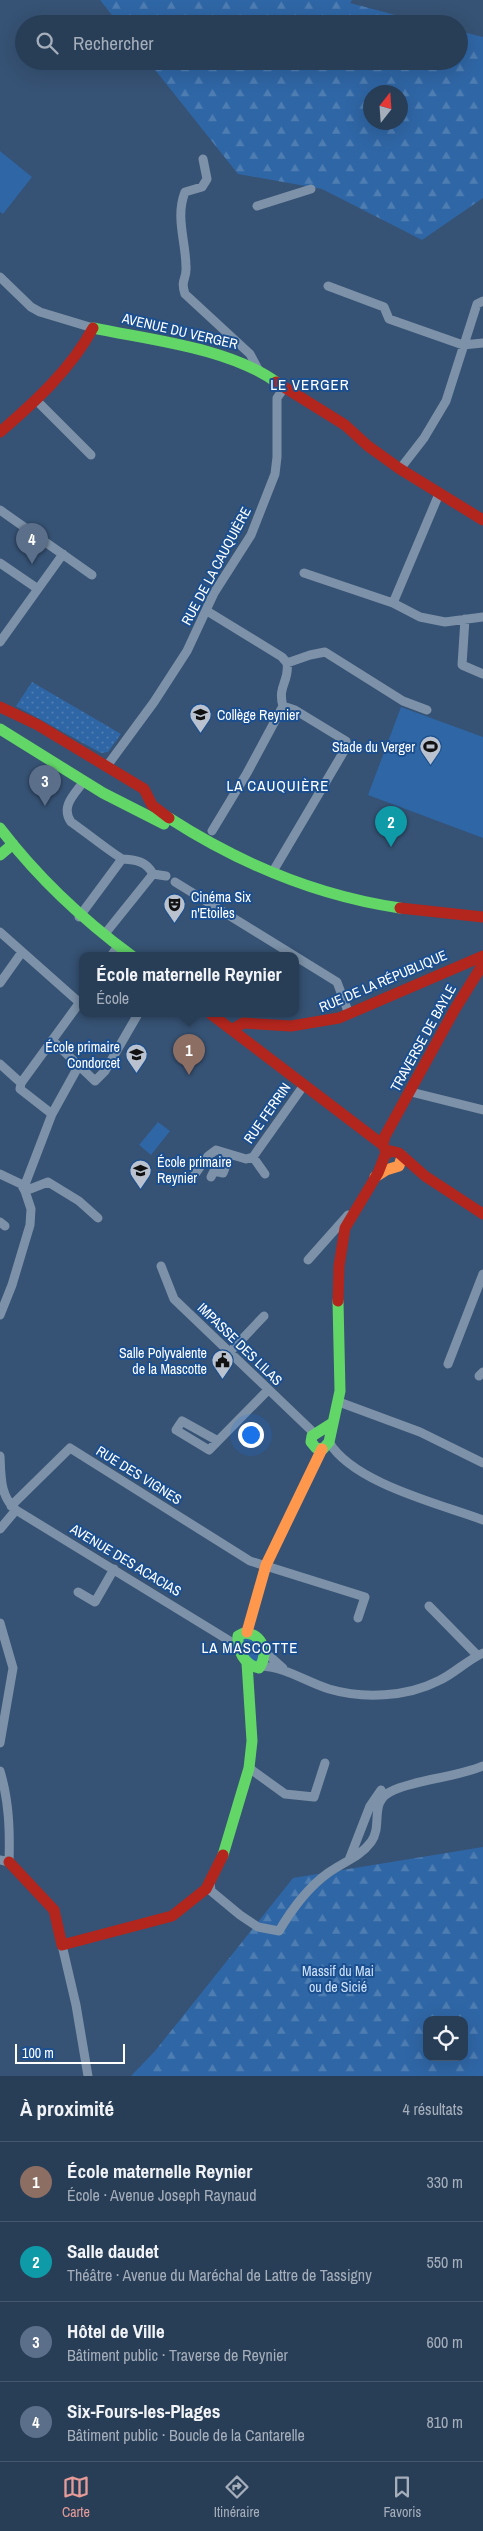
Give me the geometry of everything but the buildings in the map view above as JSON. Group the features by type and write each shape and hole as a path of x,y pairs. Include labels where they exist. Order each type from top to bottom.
{"main road":[{"name":"AVENUE DU VERGER","path":"94,328 166,350 219,359 258,369 284,388 346,425 368,446 400,469 483,520"},
{"path":"1,429 37,401 85,343 94,328"},
{"path":"0,706 38,725 144,789 149,801 161,813 205,841 272,872 310,887 378,906 429,914 483,917"},
{"path":"0,729 84,781 134,810 140,810 203,849 300,890 377,912 411,918 483,923"},
{"path":"140,810 149,801"},
{"path":"0,828 38,877 79,917 126,952"},
{"path":"0,855 12,844"},
{"name":"RUE DE LA RÉPUBLIQUE","path":"233,1029 238,1024 243,1023 281,1028 320,1023 349,1014 483,956"},
{"name":"TRAVERSE DE BAYLE","path":"392,1157 391,1128 455,1009 483,964"},
{"path":"215,1017 304,1085 392,1157 483,1214"},
{"path":"255,1666 245,1638 254,1615 266,1565 315,1460 339,1402 341,1359 339,1261 342,1239 352,1211 373,1178 392,1157"},
{"path":"5,1861 54,1910 62,1945 172,1916 206,1889 220,1864 249,1768 252,1741 248,1680 255,1666 266,1653 245,1638"}],"street":[{"path":"203,159 207,179 202,187 185,192 180,204 187,270 182,283 185,294 232,335 250,354 258,369"},
{"path":"257,206 311,189"},
{"name":"AVENUE DU VERGER","path":"0,277 31,307 40,312 94,328"},
{"path":"328,286 384,307 389,319 463,345 483,343"},
{"path":"400,469 424,438 446,401 477,304 483,301"},
{"name":"RUE DE LA CAUQUIÈRE","path":"107,766 154,702 186,651 220,584 243,550 262,512 275,474 277,456 277,398 284,388"},
{"path":"37,401 91,456"},
{"path":"393,602 439,494"},
{"path":"0,510 92,575"},
{"path":"0,642 63,554"},
{"path":"0,563 38,589"},
{"path":"304,573 393,602 420,617 446,622 483,617"},
{"path":"206,611 282,657 287,663 288,671 280,692 283,706 247,773 212,831"},
{"path":"466,619 462,665 483,674"},
{"path":"287,663 326,652 403,701 427,710"},
{"path":"272,872 347,746 346,740 295,710 283,706"},
{"path":"84,781 68,804 66,815 71,822 122,859 134,859 160,875 104,935"},
{"path":"79,917 122,859"},
{"path":"175,882 288,952"},
{"path":"0,932 79,998"},
{"path":"114,952 118,946"},
{"path":"0,983 22,952"},
{"path":"299,959 337,982 349,1014"},
{"path":"52,1114 20,1089 21,1083 79,1003"},
{"path":"52,1040 95,1082 105,1071 136,1017"},
{"path":"0,1064 21,1083"},
{"path":"25,1191 52,1114 78,1067"},
{"name":"RUE FERRIN","path":"193,1177 208,1156 216,1150 246,1159 253,1156 304,1085"},
{"path":"411,1092 483,1110"},
{"path":"211,1178 214,1171 223,1172 230,1155"},
{"name":"RUE FERRIN","path":"253,1156 265,1174"},
{"path":"0,1174 21,1184 31,1209 30,1225 12,1285 0,1315"},
{"path":"25,1191 48,1182 79,1201 98,1218"},
{"path":"308,1260 352,1211"},
{"name":"IMPASSE DES LILAS","path":"161,1266 174,1299 268,1390 323,1439"},
{"path":"448,1364 483,1274"},
{"path":"229,1352 264,1316"},
{"path":"218,1441 268,1390"},
{"path":"339,1402 420,1432 483,1463"},
{"path":"323,1439 336,1453 358,1471 391,1486 483,1520"},
{"name":"RUE DES VIGNES","path":"0,1529 13,1508 70,1448 250,1561 365,1597 358,1618"},
{"path":"0,1456 1,1486 7,1502 13,1508"},
{"name":"AVENUE DES ACACIAS","path":"13,1508 222,1634 245,1638"},
{"path":"78,1592 95,1602 114,1569"},
{"path":"266,1653 285,1670 312,1684 332,1690 348,1693 379,1694 414,1691 439,1681 480,1654 429,1606"},
{"path":"0,1623 13,1668 0,1743"},
{"path":"255,1666 285,1670"},
{"path":"249,1768 285,1794 314,1797 325,1763"},
{"path":"210,1882 211,1891 240,1915 258,1927 279,1931 294,1905 327,1873 360,1854 372,1840 377,1828 375,1811 381,1800 393,1790 482,1767"},
{"path":"0,1771 7,1794 10,1828 5,1861"},
{"path":"349,1860 370,1806 381,1790"},
{"path":"62,1945 76,2005 88,2076"}],"green space":[{"path":"100,0 352,0 350,3 395,15 112,15"},
{"path":"468,33 483,37 483,198 422,240 322,189 238,174 155,70 468,70"},
{"path":"0,151 32,177 3,214 0,212"},
{"path":"32,682 121,734 108,752 101,753 16,706"},
{"name":"Stade du Verger","path":"401,707 483,737 483,838 368,795"},
{"path":"158,1122 170,1131 151,1155 139,1145"},
{"path":"247,1632 266,1658 251,1666 238,1636"},
{"name":"Massif du Mai ou de Sicié","path":"483,1847 483,2076 131,2076 155,2051 293,1878"}],"traffic: fast":[{"path":"93,328 164,341 213,353 257,370 276,382"},
{"path":"0,729 103,793 164,824"},
{"path":"169,818 223,849 280,875 339,895 369,903 400,908"},
{"path":"0,828 45,881 78,912 127,952"},
{"path":"0,855 13,844"},
{"path":"331,1424 312,1436 311,1442 316,1448 323,1449 329,1442 340,1391 338,1301"},
{"path":"244,1633 256,1636 260,1640 264,1657 259,1668 249,1664 242,1656 238,1636 244,1633"},
{"path":"223,1855 249,1768 252,1741 247,1663"}],"traffic: slow":[{"path":"375,1177 386,1170 399,1166 402,1156"},
{"path":"247,1632 266,1565 322,1449"}],"traffic: jam":[{"path":"0,432 39,397 63,371 93,328"},
{"path":"276,382 345,425 368,446 400,469 483,520"},
{"path":"0,707 38,725 144,789 152,805 169,818"},
{"path":"400,908 483,917"},
{"path":"233,1029 243,1023 291,1026 339,1018 483,956"},
{"path":"385,1150 383,1144 385,1136 455,1009 483,964"},
{"path":"215,1017 383,1145"},
{"path":"338,1301 339,1266 345,1228 378,1173 385,1155 391,1151 399,1153 425,1176 483,1214"},
{"path":"9,1862 54,1910 62,1945 172,1916 206,1889 223,1855"}],"place":[{"name":"Six-Fours-les-Plages","path":"32,564"},
{"name":"Collège Reynier","path":"201,734"},
{"name":"Stade du Verger","path":"431,766"},
{"name":"Hôtel de Ville","path":"45,806"},
{"name":"Salle daudet","path":"391,847"},
{"name":"Cinéma Six n'Etoiles","path":"175,924"},
{"name":"École primaire Condorcet","path":"136,1074"},
{"name":"École maternelle Reynier","path":"189,1075"},
{"name":"École primaire Reynier","path":"141,1189"},
{"name":"Salle Polyvalente de la Mascotte","path":"223,1380"}],"district":[{"name":"LE VERGER","path":"310,385"},
{"name":"LA CAUQUIÈRE","path":"278,786"},
{"name":"LA MASCOTTE","path":"250,1648"}]}
